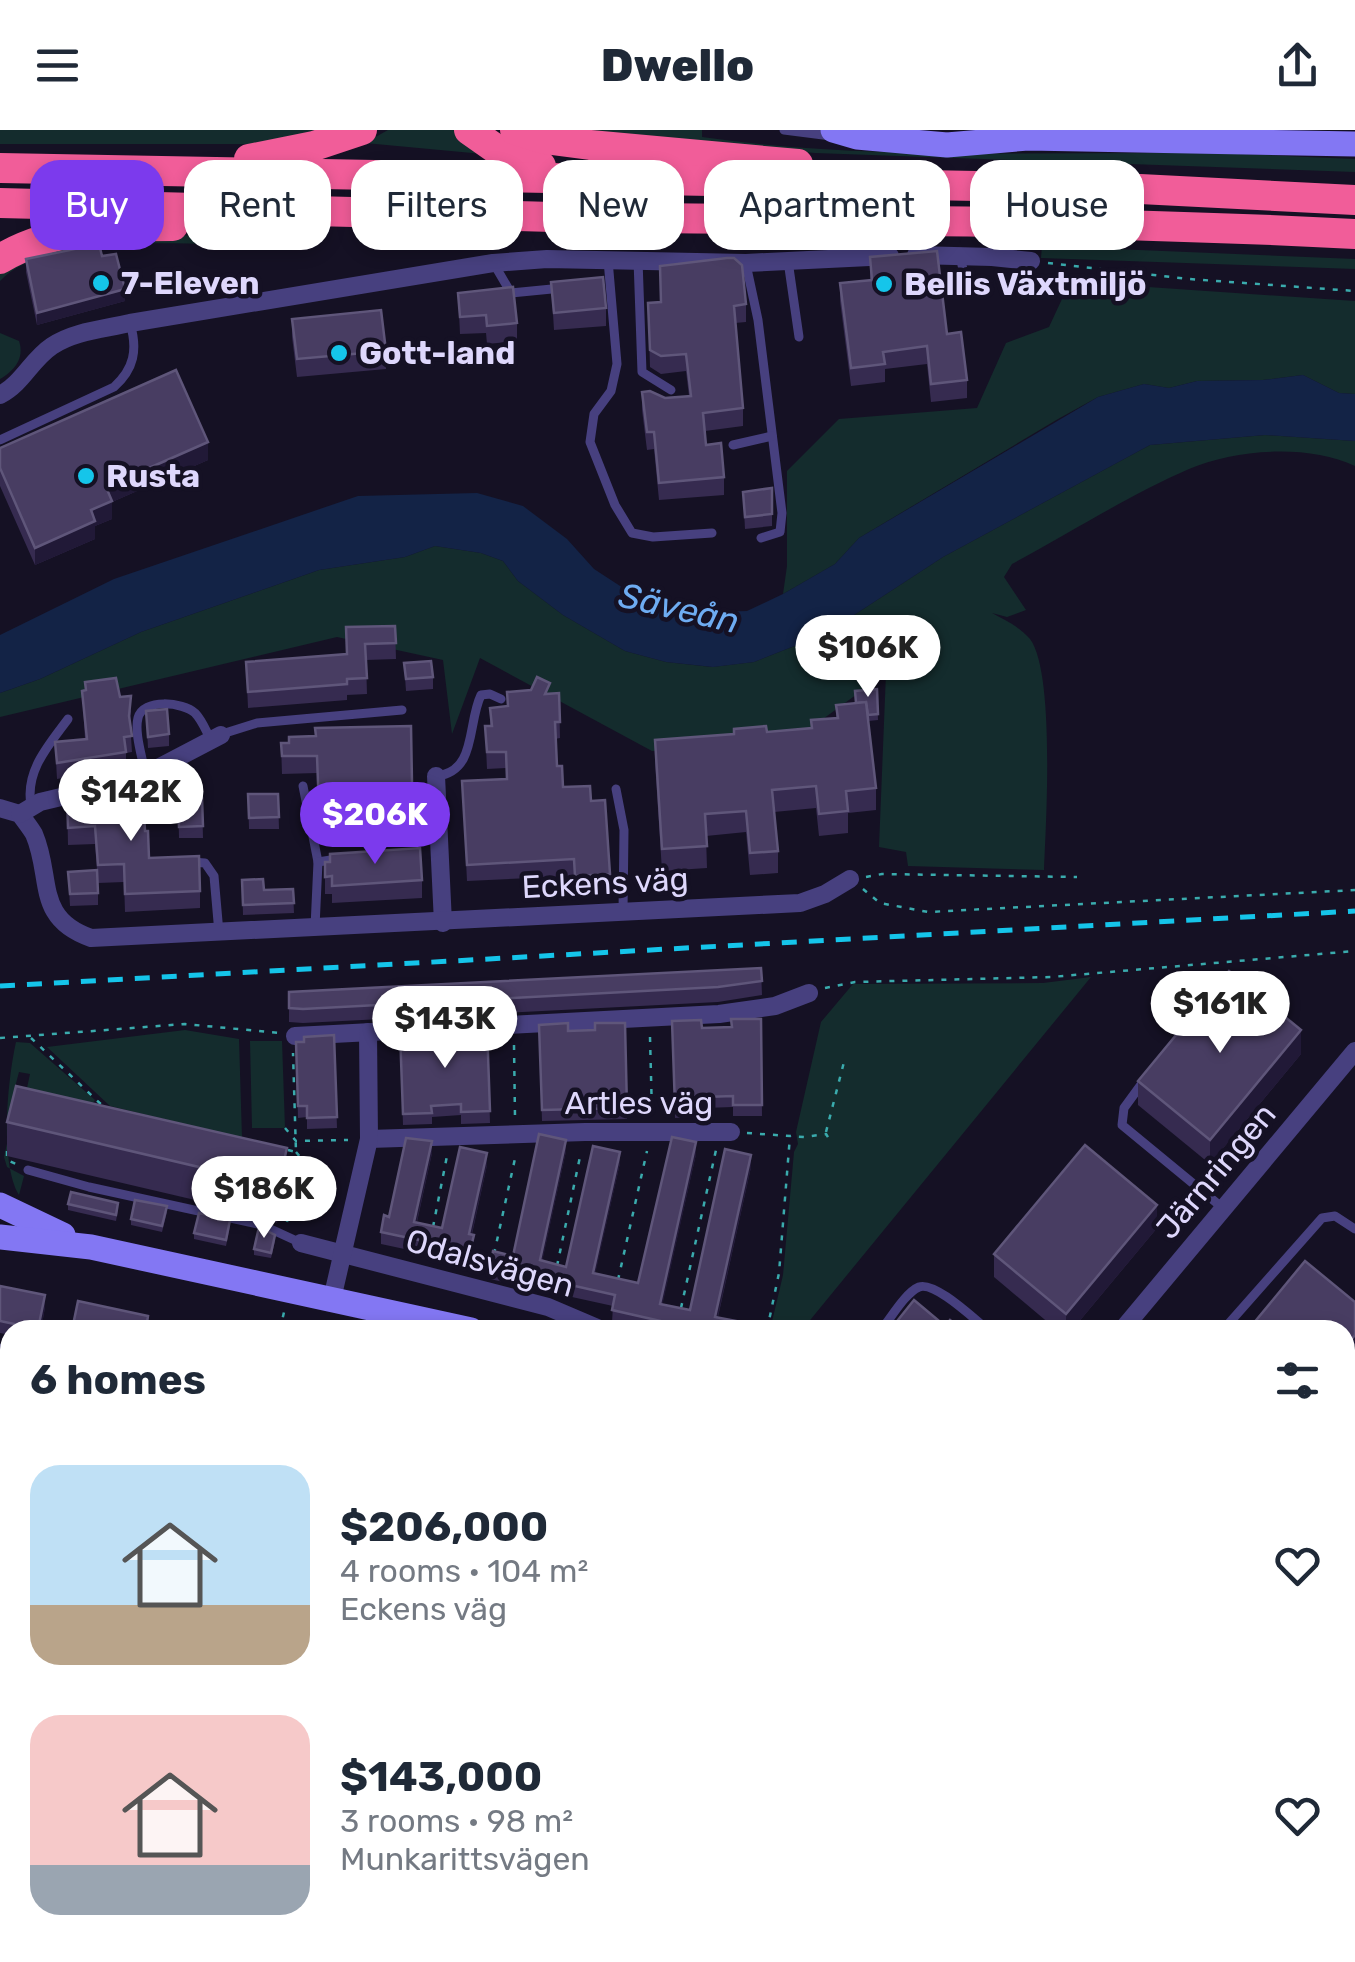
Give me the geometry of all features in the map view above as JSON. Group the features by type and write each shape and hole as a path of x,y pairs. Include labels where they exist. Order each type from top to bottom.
{"highway":[{"path":"168,171 314,146 362,130"},
{"path":"469,130 491,149 522,162 543,164"},
{"path":"515,130 544,139 590,145 970,182"},
{"path":"0,168 543,178"},
{"path":"684,180 970,185"},
{"path":"1144,191 1355,200"},
{"path":"0,203 704,217"},
{"path":"0,259 30,243 67,232 162,226 704,218"},
{"path":"950,220 1355,234"}],"main road":[{"path":"987,130 1028,138"},
{"path":"845,133 974,145 1028,138 1355,144"},
{"path":"0,1205 91,1247"},
{"path":"0,1237 91,1247 425,1320"}],"street":[{"path":"0,394 16,387 52,346 77,335 493,263 746,263 960,256 1031,262"},
{"path":"0,808 26,810 40,802 145,775 216,738"},
{"path":"436,776 431,849 442,922"},
{"name":"Eckens väg","path":"26,810 51,907 67,928 105,940 800,903 850,879"},
{"path":"295,1036 719,1014 775,1006 809,993"},
{"path":"332,1299 368,1139 368,1032"},
{"name":"Järnringen","path":"1131,1320 1355,1051"},
{"name":"Artles väg","path":"368,1139 725,1132"},
{"name":"Odalsvägen","path":"292,1238 548,1307 579,1320"}],"lane":[{"path":"784,130 845,133"},
{"path":"960,256 964,274 977,292"},
{"path":"608,260 617,364 611,392 594,414 590,442 615,506 632,533 653,537 712,533"},
{"path":"638,260 642,372 671,390"},
{"path":"788,262 800,338"},
{"path":"493,263 511,293 570,287"},
{"path":"746,263 756,306 782,524 780,532 761,538"},
{"path":"590,284 609,282"},
{"path":"0,440 114,387 134,362 130,323"},
{"path":"733,445 772,436"},
{"path":"436,776 451,774 460,767 481,695 501,699"},
{"path":"145,775 138,724 146,708 172,704 190,709 216,738 256,723 402,710"},
{"path":"26,810 32,773 68,719"},
{"path":"303,786 318,862 315,928"},
{"path":"616,789 624,830 623,912"},
{"path":"318,862 351,856"},
{"path":"190,862 205,863 214,876 219,934"},
{"path":"1148,1076 1124,1108 1122,1125 1224,1208"},
{"path":"28,1170 262,1225 292,1238"},
{"path":"1231,1320 1322,1218 1336,1216 1355,1229"},
{"path":"889,1320 914,1290 925,1286 975,1320"}],"path":[{"path":"1031,262 1355,291"},
{"path":"850,879 882,874 1078,877"},
{"path":"850,879 880,903 928,912 1355,890"},
{"path":"809,993 855,982 1050,977 1355,951"},
{"path":"617,1286 652,1122 650,1017"},
{"path":"0,1038 185,1024 295,1036 292,1043 296,1152 311,1160"},
{"path":"494,1255 517,1150 513,1024"},
{"path":"30,1037 107,1110 96,1108"},
{"path":"831,1142 826,1134 844,1062"},
{"path":"285,1128 296,1141"},
{"path":"548,1307 585,1132"},
{"path":"680,1312 725,1132 826,1134"},
{"path":"768,1320 779,1273 790,1136"},
{"path":"296,1141 368,1139"},
{"path":"8,1146 7,1160 28,1170"},
{"path":"283,1150 296,1152"},
{"path":"292,1238 301,1158"}],"green space":[{"path":"0,130 329,130 249,144 0,144"},
{"path":"388,130 458,130 483,154 365,143"},
{"path":"568,130 702,130 702,137 883,152 1209,153 1355,159 1355,172 1144,165 1144,160 815,153"},
{"path":"164,236 184,236 184,244 164,243"},
{"path":"43,250 72,250 21,265 0,281 0,266"},
{"path":"1042,250 1138,250 1355,259 1355,269 1041,258"},
{"path":"1148,287 1355,301 1355,394 1339,393 1303,375 1197,381 1169,388 1144,384 1098,397 859,538 835,564 783,594 787,566 787,471 839,419 977,408 1006,343 1049,327 1062,299 1139,298"},
{"path":"0,333 19,341 21,353 14,368 0,379"},
{"path":"1265,435 1355,441 1355,466 1294,452 1250,453 1208,462 1145,490 1012,564 1004,577 1026,610 1007,617 992,613 1030,639 1043,683 1047,750 1044,870 908,866 906,852 879,847 886,673 790,743 652,751 480,658 452,734 443,660 337,637 0,717 0,693 40,679 141,632 319,570 405,557 435,546 481,553 503,561 518,581 563,615 625,651 666,662 712,667 754,662 825,634 943,557 1150,445"},
{"path":"1091,977 810,1320 772,1320 783,1275 794,1152 798,1144 796,1132 821,1022 853,984 1043,983"},
{"path":"185,1030 239,1039 242,1138 110,1106 47,1047"},
{"path":"250,1041 282,1041 285,1128 252,1128"},
{"path":"16,1042 30,1043 95,1100 92,1104 27,1088 30,1074 19,1072 7,1142"},
{"path":"7,1142 10,1169 4,1157"},
{"path":"10,1169 24,1176 19,1195 13,1181"}],"water":[{"path":"1303,375 1339,393 1355,394 1355,441 1265,435 1150,445 943,557 825,634 754,662 713,667 666,662 625,651 563,615 518,581 503,561 481,553 435,546 405,557 319,570 141,632 40,679 0,693 0,635 114,579 358,496 477,493 523,506 567,539 594,569 637,597 689,613 747,611 835,564 859,538 1098,397 1144,384 1169,388 1197,381"}],"building":[{"path":"70,250 100,250 102,256 116,254 125,289 37,313 26,259"},
{"path":"937,251 947,334 961,332 967,380 931,384 927,346 883,352 885,364 851,368 840,283 872,280 870,257"},
{"path":"727,258 742,265 746,304 734,306 743,408 703,413 706,445 721,443 724,477 659,483 654,432 647,432 642,392 665,398 691,396 686,354 661,356 650,350 648,303 661,302 660,266"},
{"path":"603,277 606,308 554,313 551,282"},
{"path":"513,287 517,323 487,326 486,315 460,317 458,293"},
{"path":"381,310 386,351 297,359 292,319"},
{"name":"Rusta","path":"176,370 208,442 106,487 112,501 91,510 95,521 35,548 0,468 0,448"},
{"path":"772,488 772,514 745,517 743,492"},
{"path":"395,626 396,643 365,644 367,678 347,679 347,684 248,692 246,662 347,654 346,627"},
{"path":"431,661 433,677 406,679 404,663"},
{"path":"537,677 550,683 545,694 559,693 560,722 555,722 557,766 562,766 563,787 590,786 591,801 605,800 610,874 575,876 574,859 467,865 462,781 507,779 506,752 487,752 485,726 492,726 490,708 508,706 507,692 531,690"},
{"path":"116,678 120,697 131,696 132,736 124,737 126,752 57,763 55,742 87,739 82,691 86,690 85,682"},
{"path":"877,689 878,714 868,715 866,702 856,703 855,691"},
{"path":"866,702 876,788 846,791 848,811 819,814 816,786 772,790 778,851 750,853 746,811 705,814 707,846 662,849 655,740 734,734 734,729 766,726 767,732 812,728 811,720 838,718 836,705"},
{"path":"167,709 169,734 148,737 146,711"},
{"path":"411,726 412,783 360,784 361,807 319,809 317,756 282,756 281,743 289,743 289,737 316,736 315,728"},
{"path":"143,793 149,858 199,856 200,891 125,894 124,864 98,865 95,826 68,828 67,796"},
{"path":"248,794 278,794 279,817 249,818"},
{"path":"178,798 202,798 203,826 179,827"},
{"path":"420,848 422,880 332,886 332,876 325,877 325,862 330,862 330,854"},
{"path":"97,870 98,893 70,894 68,872"},
{"path":"263,879 264,890 293,889 294,903 243,905 242,880"},
{"path":"761,968 762,981 718,987 289,1008 289,992"},
{"path":"1229,971 1301,1030 1210,1140 1138,1081"},
{"path":"731,1019 761,1019 762,1105 733,1105 733,1096 704,1097 704,1106 675,1107 672,1021 701,1020 702,1028 732,1027"},
{"path":"568,1023 568,1031 595,1030 595,1023 625,1023 627,1108 542,1110 539,1025"},
{"path":"487,1027 490,1111 461,1112 461,1104 431,1106 432,1113 403,1114 400,1032 429,1030 429,1037 458,1037 458,1029"},
{"path":"334,1035 337,1117 307,1118 307,1106 298,1106 296,1042 304,1042 304,1037"},
{"path":"16,1086 287,1148 277,1189 263,1182 7,1122"},
{"path":"539,1134 566,1140 540,1260 566,1267 593,1146 620,1152 593,1273 638,1283 672,1137 696,1142 660,1304 690,1310 725,1149 751,1155 715,1317 731,1320 656,1320 612,1310 615,1295 490,1267 493,1251 513,1256"},
{"path":"406,1138 432,1141 414,1222 442,1228 460,1147 487,1153 469,1234 474,1235 470,1251 381,1232 384,1215 389,1217"},
{"path":"1085,1145 1157,1205 1066,1314 994,1254"},
{"path":"71,1192 118,1203 116,1215 68,1204"},
{"path":"135,1200 167,1206 162,1226 131,1219"},
{"path":"199,1213 230,1220 226,1240 194,1233"},
{"path":"259,1227 275,1235 271,1253 254,1249"},
{"path":"1305,1261 1355,1302 1355,1320 1256,1320"},
{"path":"0,1286 45,1295 40,1320 0,1320"},
{"path":"914,1300 938,1320 898,1320"},
{"path":"78,1301 148,1316 147,1320 74,1320"}],"railway":[{"path":"0,986 1355,911"}],"place":[{"name":"7-Eleven","path":"101,283"},
{"name":"Bellis Växtmiljö","path":"884,284"},
{"name":"Gott-land","path":"339,353"},
{"name":"Rusta","path":"86,476"}],"water label":[{"name":"Säveån","path":"679,608"}]}
